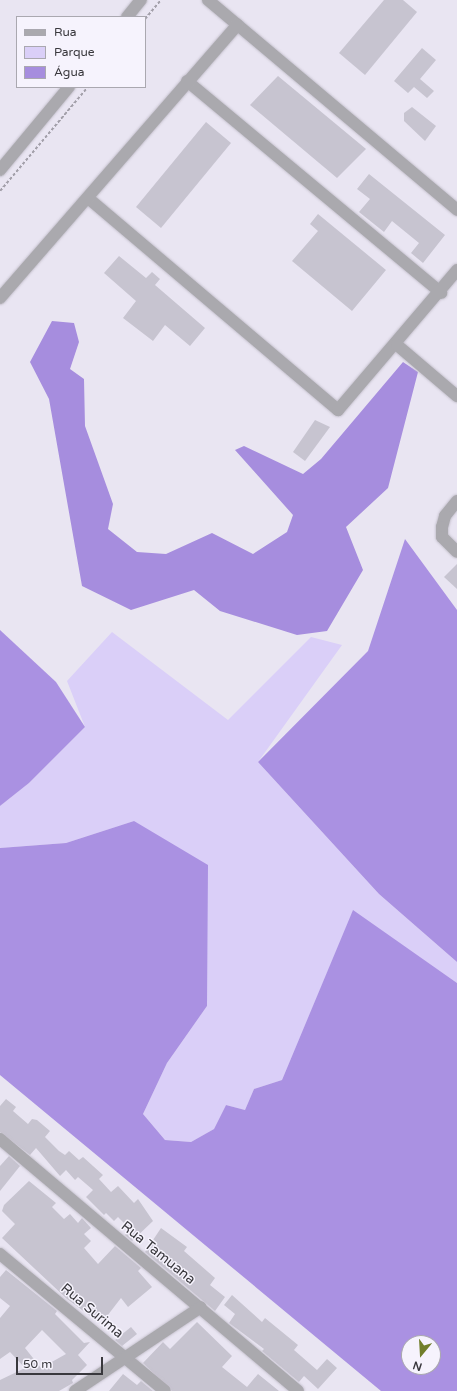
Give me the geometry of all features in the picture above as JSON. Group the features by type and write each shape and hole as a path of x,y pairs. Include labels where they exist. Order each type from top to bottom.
{"street":[{"path":"128,16 142,0"},
{"path":"208,0 457,210"},
{"path":"0,298 237,25"},
{"path":"188,81 441,293"},
{"path":"0,170 68,88"},
{"path":"88,198 338,410 397,345 441,293 457,270"},
{"path":"397,345 457,396"},
{"path":"457,501 445,516 442,526 442,537 457,552"},
{"name":"Rua Tamuana","path":"3,1146 201,1307 298,1391"},
{"name":"Rua Surima","path":"0,1254 165,1391"},
{"path":"75,1391 201,1307"}],"path":[{"path":"146,18 161,0"},
{"path":"0,190 87,88"}],"green space":[{"path":"112,632 228,720 311,637 342,645 258,762 379,894 457,962 457,983 353,911 282,1080 254,1089 245,1110 226,1105 214,1129 191,1142 165,1140 143,1114 167,1063 207,1006 134,821 66,843 0,848 0,806 29,783 85,727 67,681"}],"shaded area":[{"path":"405,539 457,610 457,962 379,894 258,762 368,651"},
{"path":"0,630 56,682 85,727 29,783 0,806"},
{"path":"134,821 208,865 207,1006 167,1063 143,1114 165,1140 191,1142 214,1129 226,1105 245,1110 254,1089 282,1080 353,910 457,983 457,1391 381,1391 0,1075 0,848 66,843"}],"water":[{"path":"52,321 74,323 79,342 70,369 84,379 85,426 113,504 108,529 137,552 166,554 212,533 253,554 287,532 293,515 235,450 244,446 303,474 321,459 403,362 418,372 388,488 346,527 363,570 327,631 297,635 220,611 194,590 131,610 82,586 49,399 30,362"}],"building":[{"path":"384,0 403,0 417,12 365,75 339,53"},
{"path":"422,48 436,60 420,79 434,91 427,98 414,87 408,93 394,81"},
{"path":"278,76 366,149 337,178 250,105"},
{"path":"412,107 436,126 425,141 404,121 404,113"},
{"path":"206,122 231,143 161,228 136,207"},
{"path":"369,174 445,235 423,263 411,253 419,243 392,221 384,232 359,212 370,199 357,189"},
{"path":"318,214 386,270 352,311 292,261 318,231 310,224"},
{"path":"119,256 146,278 152,272 160,279 155,285 205,328 190,346 165,325 153,341 123,318 136,301 104,273"},
{"path":"315,420 330,427 305,461 293,452"},
{"path":"457,564 457,589 444,577"},
{"path":"6,1099 16,1107 13,1111 28,1124 32,1119 37,1120 50,1131 45,1137 59,1151 65,1155 69,1151 79,1160 83,1157 103,1175 99,1179 111,1192 118,1186 134,1203 138,1199 153,1221 132,1241 125,1235 130,1229 118,1217 114,1221 106,1213 104,1215 86,1197 93,1190 78,1177 75,1180 66,1170 60,1176 36,1148 30,1155 0,1132 0,1106"},
{"path":"9,1156 20,1166 0,1191 0,1166"},
{"path":"29,1181 56,1203 52,1207 64,1219 70,1214 78,1223 82,1218 91,1228 84,1234 91,1241 84,1248 98,1264 115,1246 141,1268 138,1271 152,1287 128,1307 121,1298 104,1320 101,1317 97,1321 67,1299 2,1238 15,1224 2,1211 4,1205"},
{"path":"161,1228 187,1247 184,1251 215,1278 210,1285 225,1297 215,1311 145,1252"},
{"path":"6,1270 57,1311 55,1314 84,1343 90,1342 78,1355 87,1365 72,1380 73,1383 59,1391 0,1391 0,1380 25,1368 10,1352 0,1359 0,1318 10,1306 0,1298 0,1277","holes":["42,1330 66,1354 41,1368 25,1348"]},
{"path":"232,1295 262,1322 265,1318 298,1345 294,1350 317,1370 327,1359 337,1368 318,1389 304,1376 299,1382 262,1351 264,1349 229,1323 235,1314 224,1305"},
{"path":"197,1322 232,1356 222,1367 247,1387 258,1374 279,1391 172,1391 143,1363 163,1342 170,1349"},
{"path":"131,1327 137,1334 122,1346 115,1340"},
{"path":"123,1374 137,1385 141,1381 153,1391 109,1391"}]}
